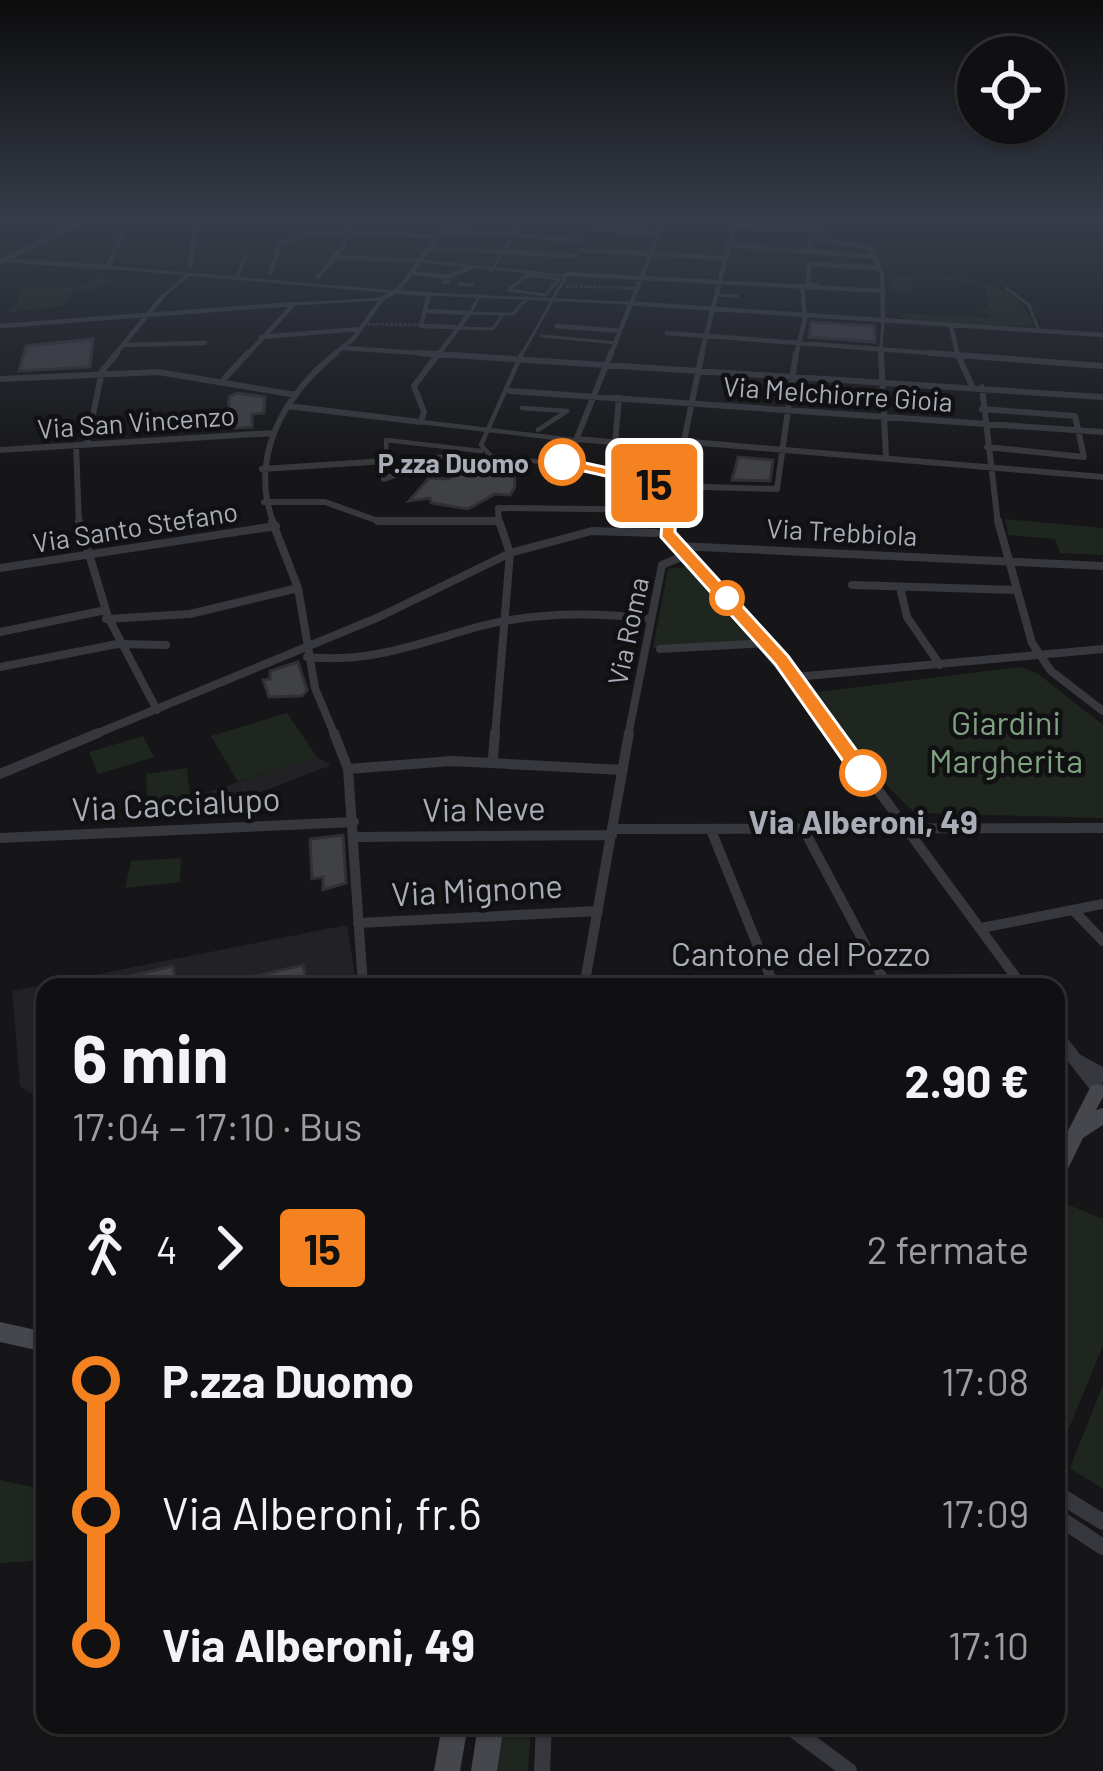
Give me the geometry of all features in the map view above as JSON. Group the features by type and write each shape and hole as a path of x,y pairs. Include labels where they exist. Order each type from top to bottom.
{"main road":[{"path":"1069,1141 1101,1085"},
{"path":"1069,1141 1103,1115"},
{"path":"0,1332 36,1340"},
{"path":"447,1771 453,1734"},
{"path":"484,1771 490,1734"}],"street":[{"path":"87,444 102,371 156,304"},
{"path":"224,379 294,304"},
{"path":"0,326 299,304"},
{"path":"362,978 348,769 307,657 311,644 298,588 264,502 262,469 287,406 378,304"},
{"path":"426,304 421,326 493,329 503,314"},
{"path":"409,442 423,423 424,412 414,386 476,304"},
{"path":"520,307 523,304"},
{"path":"483,451 486,430 519,356 537,336 537,324 550,304"},
{"path":"566,465 610,363 627,304 1103,335"},
{"path":"493,758 510,553 497,521 498,508 666,510 715,304"},
{"path":"736,304 736,311"},
{"path":"387,460 384,442 409,442 672,486 777,490 791,374 805,304"},
{"path":"884,304 886,457"},
{"path":"1027,304 1040,331"},
{"path":"425,311 503,314 520,307 547,309"},
{"path":"537,324 620,332"},
{"path":"951,326 958,352 978,386 1004,560 1040,656 1103,711"},
{"path":"260,338 360,328"},
{"path":"667,334 1103,366"},
{"path":"537,336 617,343"},
{"path":"125,345 205,343"},
{"path":"343,348 1103,397"},
{"path":"0,379 102,371 224,379 232,386 296,394"},
{"name":"Via Melchiorre Gioia","path":"506,390 1078,430"},
{"path":"615,443 619,398"},
{"path":"287,406 575,440 784,449 1103,477"},
{"path":"522,408 567,411 534,433"},
{"path":"982,409 1075,416 1084,457 987,447"},
{"path":"1078,430 1103,432"},
{"name":"Via San Vincenzo","path":"0,450 274,433"},
{"path":"76,445 74,466 85,554 117,644 158,710"},
{"path":"262,469 483,451"},
{"path":"384,479 406,471 445,471 447,457"},
{"path":"264,502 338,506 380,522 497,521"},
{"name":"Via Roma","path":"586,978 649,619 662,565 686,555 667,533 666,510"},
{"name":"Via Santo Stefano","path":"0,568 276,526"},
{"path":"0,774 284,657 510,553 592,531 656,533"},
{"name":"Via Trebbiola","path":"678,546 1103,566"},
{"path":"686,555 795,677 865,777 912,825 1016,978"},
{"path":"852,585 1015,590"},
{"path":"900,587 907,617 940,664"},
{"path":"0,632 104,615 190,614 298,588"},
{"path":"307,657 360,663 506,620 570,611 649,619"},
{"path":"0,667 117,644 166,645"},
{"path":"659,649 767,644"},
{"path":"795,677 1103,649"},
{"path":"348,769 403,760 493,758 622,770"},
{"name":"Via Caccialupo","path":"0,838 354,822"},
{"name":"Via Neve","path":"356,837 912,825 1103,828"},
{"path":"711,830 771,978"},
{"path":"804,830 883,978"},
{"path":"981,928 1103,904"},
{"name":"Via Mignone","path":"358,922 598,911"},
{"path":"1074,911 1103,940"},
{"path":"1065,1048 1101,1085"},
{"path":"1065,1499 1103,1522"},
{"path":"1065,1522 1103,1546"},
{"path":"542,1771 544,1734"},
{"path":"799,1734 849,1771"}],"shaded area":[{"path":"317,757 331,765 222,807 205,793"},
{"path":"347,925 356,978 78,978"},
{"path":"36,986 36,1097 20,1086 12,991"}],"green space":[{"path":"15,304 65,304 64,306 5,313"},
{"path":"988,304 1020,304 1034,327 907,320 897,313 991,318 981,308 989,308"},
{"path":"1005,519 1103,528 1103,555 1060,553 1055,539 1008,535"},
{"path":"691,566 760,643 653,648 668,569"},
{"name":"Giardini Margherita","path":"1020,667 1037,673 1103,725 1103,818 915,813 875,774 817,692"},
{"path":"287,713 317,757 238,782 211,736"},
{"path":"143,736 154,757 98,774 89,752"},
{"path":"187,768 191,808 148,815 146,774"},
{"path":"181,858 180,882 125,888 131,861"},
{"path":"1069,1205 1103,1219 1103,1346 1065,1437 1065,1213"},
{"path":"1103,1385 1103,1489 1070,1468"},
{"path":"0,1480 36,1488 36,1561 0,1563"},
{"path":"498,1734 530,1734 528,1771 492,1771"}],"building":[{"path":"811,322 874,326 875,342 809,337"},
{"path":"93,339 90,367 19,371 26,346"},
{"path":"237,393 265,397 264,413 252,414 252,427 229,428 229,397"},
{"path":"738,457 773,460 770,481 732,480"},
{"path":"454,459 514,466 515,487 510,495 495,494 468,509 431,503 430,498 409,501 429,478 449,479"},
{"path":"298,662 307,690 302,696 269,697 263,680 270,679 270,671"},
{"path":"343,835 346,883 323,890 323,877 312,879 310,839"},
{"path":"303,965 306,978 247,978"},
{"path":"173,966 175,978 121,978"}],"tunnel":[{"path":"363,324 421,325"}],"bus line":[{"name":"15","path":"562,462 672,486 667,533 782,660 863,773"}],"place":[{"name":"P.zza Duomo","path":"562,462"},
{"name":"Via Alberoni, 49","path":"863,773"}]}
